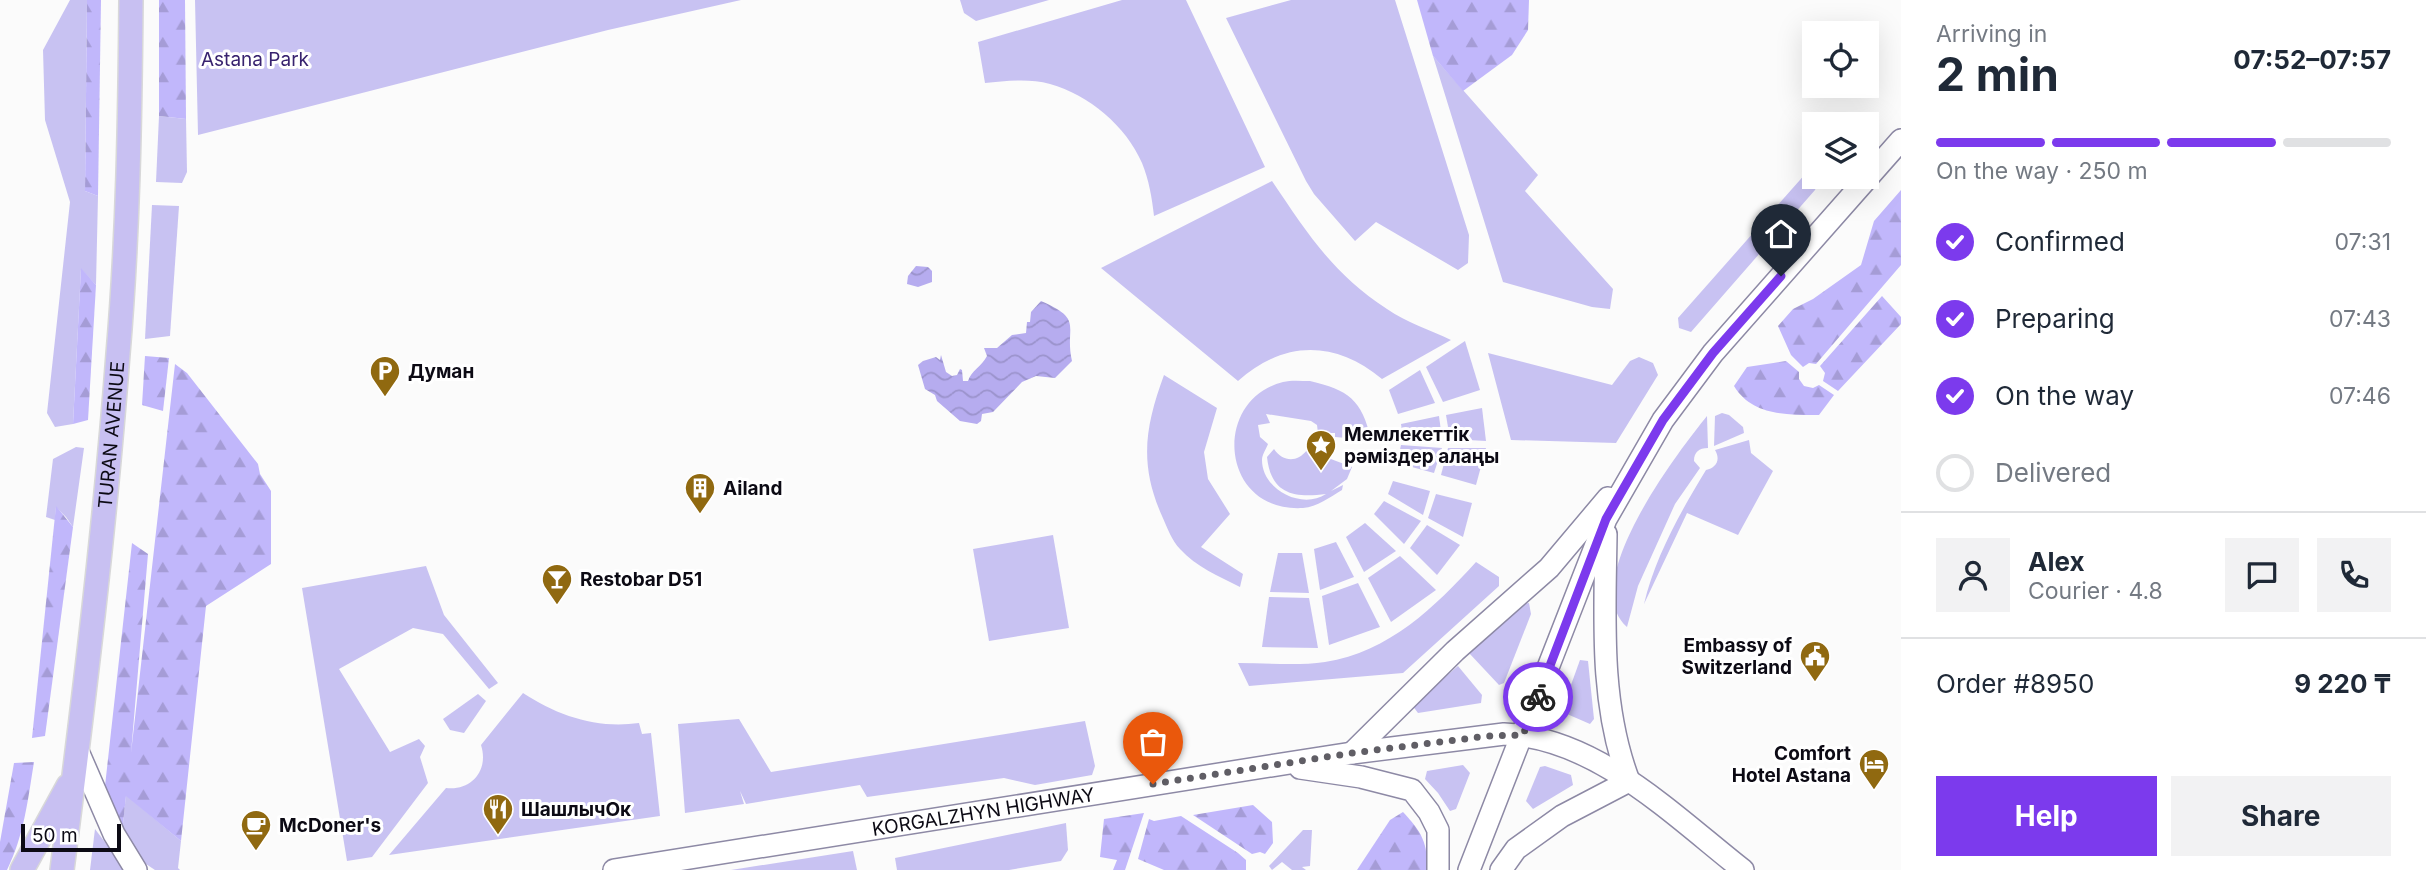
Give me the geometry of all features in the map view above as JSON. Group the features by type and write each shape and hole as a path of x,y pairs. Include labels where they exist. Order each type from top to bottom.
{"main road":[{"name":"TURAN AVENUE","path":"62,870 78,749 119,352 127,193 131,0"},
{"path":"1469,870 1606,519 1663,420 1713,353 1901,141"},
{"path":"1352,753 1455,651 1549,569 1641,459"},
{"path":"1500,870 1516,849 1562,816 1629,781 1618,744 1605,648 1606,519"},
{"name":"KORGALZHYN HIGHWAY","path":"614,870 1352,753 1488,736 1523,735 1553,741 1597,760 1629,781 1743,870"},
{"path":"78,749 114,834 136,870"},
{"path":"1277,765 1361,777 1412,790 1429,812 1438,830 1438,870"},
{"path":"22,870 75,774"}],"green space":[{"path":"70,0 87,0 85,191 98,196 96,285 81,269 73,424 55,427 47,413 70,202 45,120 43,50"},
{"path":"87,0 101,0 98,196 85,191"},
{"path":"159,0 185,0 186,119 159,116"},
{"name":"Astana Park","path":"195,0 741,0 608,30 198,135"},
{"path":"960,0 1049,0 976,21 964,13"},
{"path":"1122,0 1186,0 1265,167 1154,216 1142,163 1126,137 1105,114 1079,96 1050,84 1025,81 985,83 978,42"},
{"path":"1291,0 1395,0 1469,235 1468,263 1458,270 1376,222 1355,241 1314,194 1226,18"},
{"path":"1417,0 1529,0 1528,30 1512,55 1463,91 1433,56"},
{"path":"1433,56 1538,175 1525,191 1613,289 1610,309 1592,307 1503,282"},
{"path":"159,116 186,119 187,172 182,183 156,182"},
{"path":"1802,178 1802,189 1815,189 1691,332 1679,328 1678,318"},
{"path":"1272,181 1322,251 1351,281 1394,314 1451,340 1382,379 1346,357 1310,350 1273,358 1238,381 1101,268"},
{"path":"1901,190 1901,265 1816,364 1809,363 1803,367 1791,355 1778,326 1793,309 1813,299 1861,265 1874,221"},
{"path":"152,205 179,206 170,336 145,339"},
{"path":"81,268 96,285 88,420 73,424"},
{"path":"1882,296 1901,317 1901,324 1838,391 1823,381 1825,373 1820,366"},
{"path":"1465,341 1480,390 1443,402 1426,367"},
{"path":"1488,353 1612,385 1630,361 1639,357 1653,363 1658,375 1616,443 1511,440"},
{"path":"145,356 169,358 163,411 142,405"},
{"path":"1786,361 1799,372 1799,379 1804,386 1813,388 1819,385 1834,395 1819,415 1772,412 1751,403 1734,386 1747,367"},
{"path":"175,364 187,373 258,464 260,474 271,491 271,564 206,606 181,841 126,796 122,833 105,786 132,543 148,554 131,753"},
{"path":"1420,370 1435,403 1398,414 1389,390"},
{"path":"1164,375 1217,408 1204,452 1208,479 1230,514 1201,547 1243,574 1240,587 1200,566 1180,549 1170,534 1155,497 1150,479 1147,446 1152,412"},
{"path":"1310,381 1334,388 1351,398 1363,415 1371,440 1335,437 1335,433 1318,433 1317,425 1311,421 1266,414 1270,423 1258,425 1260,437 1268,444 1262,458 1264,471 1276,488 1285,494 1306,500 1326,494 1295,494 1279,486 1269,470 1267,457 1274,449 1290,459 1299,457 1307,450 1352,467 1347,479 1331,491 1343,485 1342,490 1318,504 1303,508 1275,505 1255,493 1241,475 1235,454 1236,431 1244,410 1260,393 1283,382"},
{"path":"1482,408 1486,441 1450,439 1446,415"},
{"path":"1722,413 1729,415 1743,427 1744,433 1714,446 1715,416"},
{"path":"1439,416 1442,439 1403,438 1401,424"},
{"path":"1707,416 1708,448 1695,455 1694,461 1700,468 1675,504 1638,586 1627,627 1615,607 1614,581 1622,551 1655,488"},
{"path":"1749,440 1751,453 1773,471 1738,535 1687,513 1644,604 1655,569 1678,518 1706,470 1716,463 1718,457 1715,450"},
{"path":"1401,445 1442,448 1434,473 1397,463"},
{"path":"76,447 84,448 73,527 56,507 55,520 46,517 53,459"},
{"path":"1448,448 1486,448 1476,485 1441,475"},
{"path":"1393,481 1430,491 1423,515 1388,494"},
{"path":"1436,494 1472,503 1463,537 1428,518"},
{"path":"1384,501 1421,521 1404,544 1374,514"},
{"path":"56,506 73,527 45,736 32,738"},
{"path":"1365,523 1396,551 1364,572 1346,537"},
{"path":"1427,525 1460,545 1437,575 1410,548"},
{"path":"1053,535 1069,628 989,641 973,549"},
{"path":"1336,542 1354,577 1320,590 1314,549"},
{"path":"1278,553 1302,553 1309,593 1270,592"},
{"path":"1400,556 1436,590 1391,622 1368,578"},
{"path":"1476,562 1499,577 1499,586 1403,673 1249,686 1238,663 1325,662 1348,657 1390,638 1427,611"},
{"path":"426,566 444,615 498,683 489,689 443,634 413,628 339,669 390,752 419,739 425,746 420,757 428,783 372,857 347,861 302,588"},
{"path":"1358,583 1380,627 1329,645 1322,596"},
{"path":"1269,597 1309,598 1318,648 1262,647"},
{"path":"1529,603 1531,614 1504,683 1499,685 1469,653 1523,604"},
{"path":"1580,660 1588,661 1594,719 1590,724 1567,714 1563,707"},
{"path":"1458,666 1482,695 1481,703 1418,713 1412,705"},
{"path":"523,693 578,719 608,724 639,723 642,734 651,733 660,816 389,855 446,788 464,786 476,777 483,763 481,745"},
{"path":"478,694 486,701 464,733 450,730 443,719"},
{"path":"739,719 771,772 1085,721 1095,766 1092,775 1035,785 1004,778 867,797 860,785 746,804 740,791 744,804 685,813 678,724"},
{"path":"34,762 18,844 7,870 0,870 0,842 14,763"},
{"path":"1463,765 1470,773 1456,809 1450,811 1425,779 1427,771"},
{"path":"1545,766 1571,775 1573,785 1533,809 1526,801 1540,767"},
{"path":"126,795 181,841 180,870 155,870 146,864 122,833"},
{"path":"1253,805 1272,822 1273,843 1265,854 1252,854 1193,815"},
{"path":"1403,812 1415,825 1425,845 1426,870 1357,870 1390,820"},
{"path":"1144,813 1125,870 1113,870 1117,860 1100,857 1104,819"},
{"path":"1181,816 1238,853 1246,860 1246,870 1164,870 1138,859 1149,819 1154,821"},
{"path":"1066,823 1068,850 1061,861 1009,870 897,870 895,858"},
{"path":"95,829 126,870 90,870"},
{"path":"1303,830 1312,830 1310,866 1302,867 1306,870 1292,870 1282,862 1272,870 1269,866"},
{"path":"853,851 857,870 731,870"}],"water":[{"path":"916,266 928,267 932,271 932,282 918,287 907,284 908,276"},
{"path":"1041,301 1063,313 1070,325 1072,361 1055,378 1036,376 1022,382 993,412 982,414 981,421 977,424 960,421 937,401 935,395 925,389 918,365 923,361 936,357 940,360 941,355 946,372 952,376 957,375 960,369 963,381 968,381 987,356 984,348 997,348 1012,335 1026,333 1031,312"}],"way so far":[{"path":"1153,784 1352,753 1504,734 1523,735 1538,697"}],"place":[{"name":"Думан","path":"385,398"},
{"name":"Мемлекеттік рәміздер алаңы","path":"1321,472"},
{"name":"Ailand","path":"700,515"},
{"name":"Restobar D51","path":"557,606"},
{"name":"Embassy of Switzerland","path":"1815,683"},
{"name":"Comfort Hotel Astana","path":"1874,791"},
{"name":"ШашлычОк","path":"498,836"},
{"name":"McDoner's","path":"256,852"}],"route":[{"path":"1538,697 1606,519 1663,420 1713,353 1781,276"}]}
